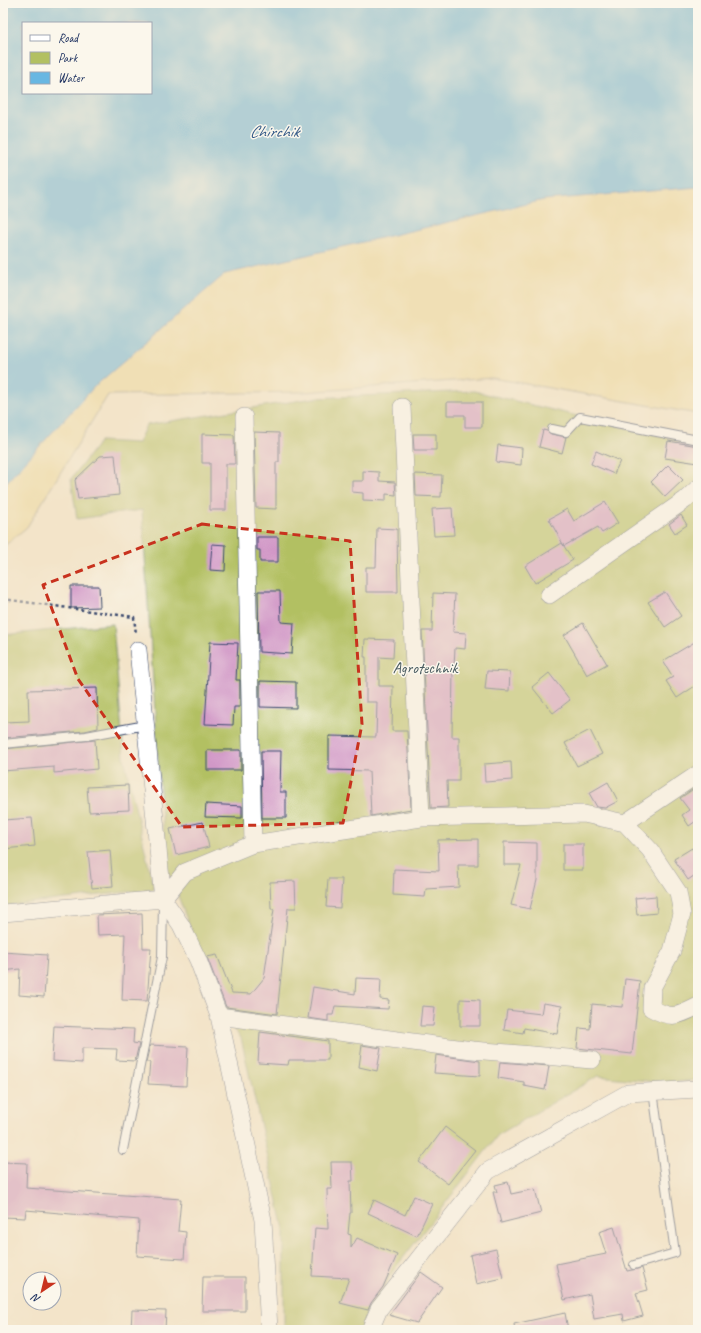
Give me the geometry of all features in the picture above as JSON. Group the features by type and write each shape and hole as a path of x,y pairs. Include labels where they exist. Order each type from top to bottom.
{"street":[{"path":"402,407 421,818"},
{"path":"244,417 253,844"},
{"path":"549,595 685,500 698,488"},
{"path":"138,650 163,899 181,925 198,960 219,1016 263,1220 269,1330"},
{"path":"625,823 698,774"},
{"path":"3,913 163,899 185,872 253,844 421,818 584,814 625,823 650,850 678,892 682,914 672,951 652,988 651,1008 663,1015 680,1015 698,1006"},
{"path":"219,1016 472,1050 592,1060"},
{"path":"370,1330 379,1309 488,1171 628,1093 698,1088"}],"lane":[{"path":"552,429 566,432 580,417 698,440"},
{"path":"3,744 86,736 146,725"},
{"path":"123,1150 162,957 163,899"},
{"path":"634,1265 675,1253 653,1091"}],"path":[{"path":"3,599 134,617 138,650"}],"highlighted area":[{"path":"202,524 350,541 362,724 343,823 182,827 78,679 43,585"}],"green space":[{"name":"Agrotechnik","path":"474,391 698,444 698,1080 667,1083 598,1076 498,1135 390,1275 364,1330 284,1330 284,1229 241,1038 217,1010 201,957 167,867 161,806 142,510 77,519 71,479 100,441 138,443 146,425 314,398"},
{"path":"113,624 124,758 154,889 3,906 3,635"}],"sand":[{"name":"Chirchik","path":"3,3 698,3 698,414 492,378 305,392 108,395 27,527 3,547"}],"water":[{"name":"Chirchik","path":"698,3 698,187 544,200 225,274 94,387 3,486 3,4"}],"building":[{"path":"447,402 482,402 482,427 465,427 465,415 447,415"},
{"path":"543,430 551,434 566,437 562,453 539,447"},
{"path":"254,432 279,433 279,462 276,462 276,509 256,508"},
{"path":"202,434 234,435 235,464 226,464 226,510 210,510 210,463 202,463"},
{"path":"413,434 436,434 436,450 414,450"},
{"path":"668,441 698,446 698,463 665,458"},
{"path":"498,445 522,448 521,465 496,462"},
{"path":"596,451 620,461 614,474 591,464"},
{"path":"115,455 119,495 78,499 75,480 100,456"},
{"path":"668,465 683,480 665,497 651,482"},
{"path":"363,471 379,472 379,481 395,482 396,495 386,494 386,501 363,500 363,493 352,492 352,481 363,481"},
{"path":"415,474 442,475 441,497 416,496"},
{"path":"605,502 618,523 602,533 598,527 564,546 549,519 567,509 574,521"},
{"path":"452,508 454,535 434,536 432,509"},
{"path":"681,515 687,525 675,533 669,524"},
{"path":"377,528 397,529 398,592 366,592 366,567 376,567"},
{"path":"257,537 278,537 278,562 260,562 260,550 257,550"},
{"path":"562,543 573,560 535,583 525,566"},
{"path":"212,544 226,545 225,571 210,570"},
{"path":"71,586 99,586 100,607 71,608"},
{"path":"258,591 280,591 281,622 294,623 292,654 259,652"},
{"path":"665,592 681,616 665,627 648,602"},
{"path":"433,593 455,594 453,632 466,633 465,649 455,648 453,667 452,737 459,737 459,781 447,781 448,807 431,808 422,631 432,631"},
{"path":"583,623 607,664 587,675 564,635"},
{"path":"365,639 394,640 393,658 379,657 379,686 393,686 392,731 407,731 411,809 371,816 369,771 329,770 329,736 376,737 377,702 366,702 366,657 364,657"},
{"path":"698,640 698,684 677,698 666,681 673,677 663,661"},
{"path":"210,642 238,643 236,680 240,680 240,707 234,707 233,725 205,724"},
{"path":"487,671 510,672 509,691 485,689"},
{"path":"549,673 570,700 553,713 532,687"},
{"path":"260,681 296,682 296,708 260,707"},
{"path":"97,688 98,728 85,731 3,738 3,722 29,721 28,690"},
{"path":"590,730 602,754 577,766 565,743"},
{"path":"95,740 97,769 54,773 54,767 3,771 3,749"},
{"path":"207,750 241,750 241,770 207,770"},
{"path":"261,751 281,751 280,792 286,792 286,818 262,818"},
{"path":"511,762 512,780 485,782 484,764"},
{"path":"608,782 618,801 605,808 597,807 589,793"},
{"path":"128,785 129,810 89,812 87,787"},
{"path":"695,788 698,793 698,824 696,821 689,826 682,815 689,810 680,798"},
{"path":"206,804 242,806 242,818 205,817"},
{"path":"32,818 35,846 3,849 3,820"},
{"path":"203,822 209,847 176,855 170,829"},
{"path":"478,839 478,865 458,865 459,887 426,889 425,897 393,895 394,869 439,871 438,840"},
{"path":"504,842 537,843 537,880 530,909 511,905 521,865 504,865"},
{"path":"563,844 583,844 583,870 563,870"},
{"path":"692,848 698,858 698,873 688,880 674,859"},
{"path":"110,850 113,886 92,888 88,852"},
{"path":"328,879 342,879 340,908 326,907"},
{"path":"295,881 296,908 288,908 277,1014 226,1007 207,957 217,955 232,993 251,994 264,978 274,909 271,909 270,882"},
{"path":"656,896 657,913 637,915 635,898"},
{"path":"142,913 143,948 151,948 147,1001 122,1000 125,934 98,935 97,915"},
{"path":"3,952 47,955 44,997 19,995 20,969 3,971"},
{"path":"356,978 381,979 380,999 389,1000 388,1009 335,1006 333,1015 328,1015 328,1021 308,1018 313,987 355,994"},
{"path":"625,979 640,981 632,1054 577,1048 579,1028 590,1029 592,1004 622,1007"},
{"path":"460,999 480,1000 480,1026 460,1026"},
{"path":"543,1003 562,1006 557,1034 524,1028 523,1033 504,1030 507,1010 541,1014"},
{"path":"422,1006 435,1007 433,1026 420,1026"},
{"path":"54,1026 134,1029 133,1043 139,1044 135,1061 116,1060 117,1049 82,1048 82,1063 52,1061"},
{"path":"260,1032 328,1041 328,1060 289,1060 288,1065 258,1063"},
{"path":"150,1045 188,1047 186,1086 148,1084 150,1062 146,1062"},
{"path":"362,1045 381,1048 377,1071 359,1067"},
{"path":"436,1055 480,1061 480,1076 434,1073"},
{"path":"500,1062 549,1066 545,1090 524,1086 524,1082 498,1078"},
{"path":"445,1127 475,1150 448,1184 419,1162"},
{"path":"3,1162 27,1163 26,1188 181,1199 178,1231 186,1232 184,1259 137,1256 139,1220 26,1210 25,1218 3,1217"},
{"path":"331,1162 352,1162 353,1181 350,1181 351,1213 348,1234 351,1235 351,1248 357,1238 397,1255 383,1287 371,1303 368,1310 340,1303 349,1278 312,1276 315,1228 328,1229 327,1189 332,1189"},
{"path":"508,1182 511,1194 535,1189 541,1213 501,1223 493,1192 497,1192 495,1185"},
{"path":"414,1196 432,1204 417,1236 368,1213 374,1200 405,1215"},
{"path":"614,1227 627,1271 642,1268 648,1290 636,1293 643,1316 624,1321 623,1314 594,1319 590,1294 564,1300 556,1264 606,1254 599,1232"},
{"path":"496,1249 503,1278 476,1284 470,1255"},
{"path":"421,1272 442,1287 417,1323 389,1315"},
{"path":"203,1277 245,1277 245,1311 202,1311"},
{"path":"132,1310 166,1311 165,1330 131,1330"},
{"path":"565,1313 568,1330 515,1330 514,1324"}]}
